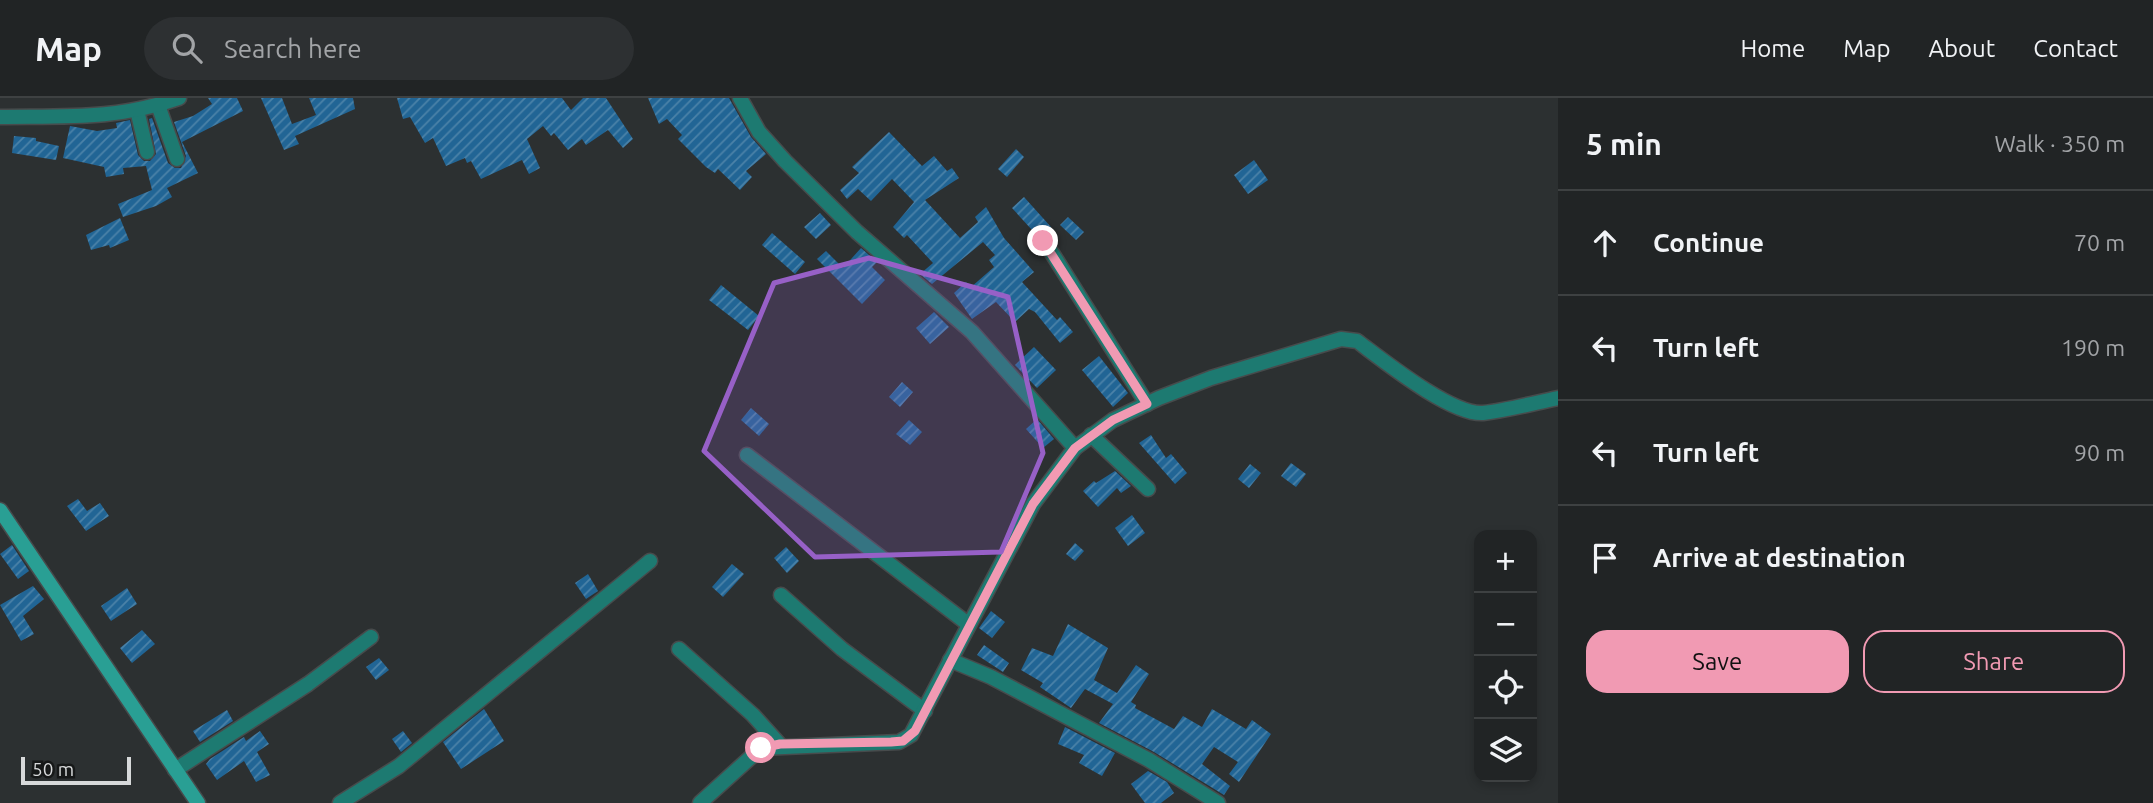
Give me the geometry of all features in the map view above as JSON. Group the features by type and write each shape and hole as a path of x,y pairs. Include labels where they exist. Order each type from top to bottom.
{"street":[{"path":"0,117 84,118 137,110 179,98"},
{"path":"740,98 766,142 857,232 972,332 1075,448"},
{"path":"158,105 177,159"},
{"path":"137,110 147,152"},
{"path":"1036,238 1050,250 1147,404"},
{"path":"700,803 741,763 761,748 780,744 899,742 915,731 968,624 1033,504 1075,448 1113,420 1210,378 1342,339 1357,341 1443,401 1464,410 1482,413 1558,398"},
{"path":"1091,435 1148,489"},
{"path":"747,455 968,624"},
{"path":"0,510 198,803"},
{"path":"340,803 399,766 650,561"},
{"path":"781,595 842,649 925,711"},
{"path":"175,770 308,684 371,637"},
{"path":"679,649 753,715 780,744"},
{"path":"950,660 991,677 1149,760 1218,803"}],"highlighted area":[{"path":"869,258 1008,297 1043,453 1001,552 815,557 704,451 774,283"}],"building":[{"path":"208,98 237,98 243,111 182,142 198,173 167,188 172,197 156,206 123,217 118,204 152,190 146,166 123,168 124,174 106,177 104,167 63,158 70,126 97,131 117,128 116,123 130,120 138,155 144,161 150,161 156,154 149,119 152,118 168,163 175,168 181,168 186,156 174,122 193,116 212,104"},
{"path":"261,98 282,98 292,124 316,115 309,98 353,98 355,109 295,136 299,144 284,150"},
{"path":"397,98 562,98 571,110 583,98 606,98 633,139 623,148 608,130 586,145 582,139 568,150 554,133 551,136 543,126 527,139 540,168 529,174 522,160 481,179 471,161 467,163 465,158 446,166 433,138 425,143 410,117 403,119"},
{"path":"648,98 729,98 751,137 766,154 746,171 752,177 740,190 718,169 715,173 706,167 678,139 682,135 667,119 659,124"},
{"path":"889,132 922,166 934,156 947,171 952,168 959,178 925,200 960,238 978,222 975,217 986,207 1004,238 1034,272 1022,282 1057,320 1060,317 1073,332 1060,343 1035,312 1029,309 1015,322 996,302 972,319 954,293 966,282 970,288 994,267 989,260 995,255 983,242 932,284 920,274 933,263 907,235 904,238 893,227 914,202 892,179 871,201 858,189 847,199 840,190 859,173 852,167"},
{"path":"14,136 36,138 36,141 59,146 56,160 12,153"},
{"path":"1016,149 1024,157 1007,177 998,169"},
{"path":"1254,160 1268,180 1248,194 1234,175"},
{"path":"1024,197 1051,227 1044,233 1032,230 1012,208"},
{"path":"820,213 831,225 816,239 804,227"},
{"path":"1068,217 1084,232 1076,240 1060,225"},
{"path":"120,218 129,240 110,248 109,245 91,250 86,235"},
{"path":"772,233 805,262 795,274 762,245"},
{"path":"861,248 877,262 872,267 885,280 862,304 817,259 826,251 843,268"},
{"path":"721,285 759,316 748,330 709,300"},
{"path":"934,312 949,327 930,344 916,328"},
{"path":"1034,347 1056,370 1037,388 1015,365"},
{"path":"1099,356 1128,393 1113,407 1082,370"},
{"path":"902,382 913,392 900,407 889,397"},
{"path":"751,408 769,424 759,436 741,420"},
{"path":"1037,419 1054,439 1043,448 1026,429"},
{"path":"909,420 922,432 910,445 896,434"},
{"path":"1151,435 1166,458 1171,454 1187,473 1175,484 1139,443"},
{"path":"1291,463 1306,474 1296,487 1281,476"},
{"path":"1250,464 1261,473 1249,488 1238,479"},
{"path":"1115,471 1131,486 1121,493 1117,488 1098,507 1083,491 1094,481 1096,483"},
{"path":"78,499 87,511 100,503 109,516 86,531 67,506"},
{"path":"1132,515 1145,533 1128,546 1115,528"},
{"path":"1075,543 1084,551 1075,561 1066,554"},
{"path":"12,545 29,571 18,579 0,554"},
{"path":"786,547 799,561 787,573 774,558"},
{"path":"732,564 744,574 723,597 712,587"},
{"path":"588,574 598,591 586,599 575,583"},
{"path":"33,586 44,599 23,616 34,634 21,641 0,605"},
{"path":"127,588 137,604 111,621 101,606"},
{"path":"991,611 1005,622 992,638 979,628"},
{"path":"1068,624 1108,648 1094,680 1117,693 1136,665 1149,674 1131,702 1136,705 1135,708 1174,729 1183,716 1202,727 1212,709 1246,729 1252,720 1271,734 1239,782 1229,774 1238,762 1214,747 1202,764 1230,786 1224,795 1154,752 1099,723 1113,704 1085,689 1071,708 1040,687 1043,683 1021,670 1032,648 1053,656"},
{"path":"142,630 155,644 132,663 120,648"},
{"path":"984,645 1009,663 1003,672 977,655"},
{"path":"379,658 389,670 376,680 366,667"},
{"path":"484,709 504,741 461,769 443,742"},
{"path":"227,710 233,721 200,742 193,731"},
{"path":"1065,727 1115,753 1102,776 1079,763 1084,755 1058,744"},
{"path":"260,731 269,744 257,752 270,775 256,782 244,761 217,780 206,764 210,759 244,737 246,741"},
{"path":"403,731 412,743 401,752 392,739"},
{"path":"1148,771 1167,782 1174,793 1161,803 1145,803 1131,784"}],"route":[{"path":"761,748 780,744 899,742 908,738 915,731 968,624 1033,504 1075,448 1113,420 1147,404 1121,359 1043,241"}]}
